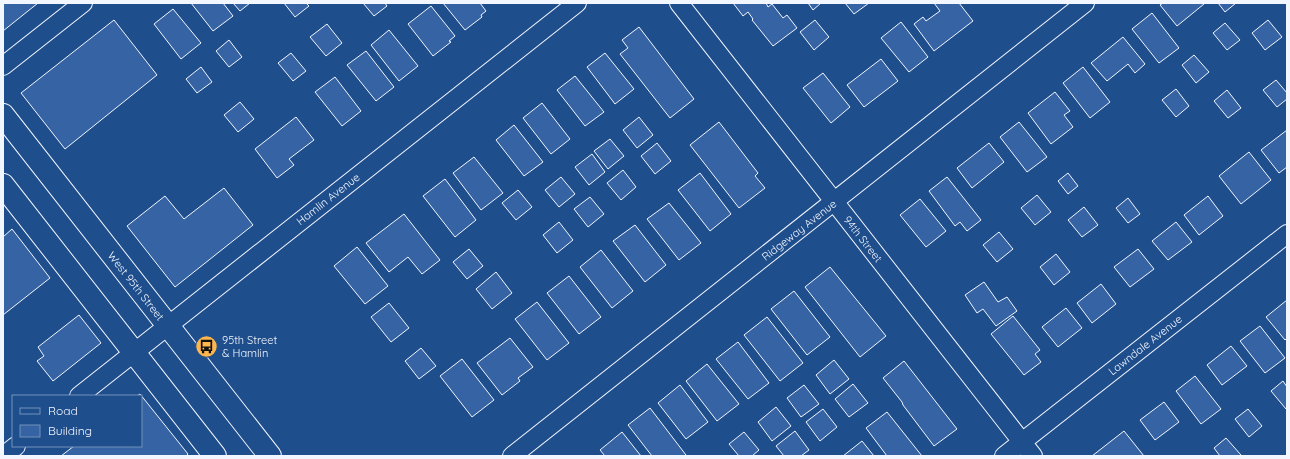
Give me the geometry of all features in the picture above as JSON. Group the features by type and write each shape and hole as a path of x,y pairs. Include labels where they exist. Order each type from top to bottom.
{"main road":[{"name":"West 95th Street","path":"3,115 270,456"},
{"path":"3,186 215,456"}],"street":[{"path":"3,66 83,3"},
{"name":"Hamlin Avenue","path":"80,395 577,3"},
{"name":"94th Street","path":"679,3 1033,456"},
{"name":"Ridgeway Avenue","path":"512,456 1085,3"},
{"name":"Lawndale Avenue","path":"1004,456 1287,234"},
{"path":"3,456 15,447"}],"building":[{"path":"3,3 38,3 3,31"},
{"path":"191,3 223,3 233,16 213,31"},
{"path":"233,3 250,3 240,11"},
{"path":"284,3 306,3 309,6 295,17"},
{"path":"363,3 385,3 387,6 374,16"},
{"path":"443,3 480,3 486,11 481,15 482,17 465,30"},
{"path":"733,3 766,3 768,7 772,4 783,18 787,15 797,28 773,46 752,20 753,19 748,12 743,16"},
{"path":"808,3 821,3 813,10"},
{"path":"845,3 869,3 854,14"},
{"path":"934,3 959,3 973,21 934,51 914,24 923,17 926,21 940,11"},
{"path":"1163,3 1204,4 1177,26 1160,5"},
{"path":"1218,3 1236,3 1225,12"},
{"path":"431,6 455,36 449,41 451,42 433,56 408,24"},
{"path":"173,9 201,43 181,59 154,24"},
{"path":"1152,13 1179,48 1159,63 1132,29"},
{"path":"114,20 157,75 65,149 21,93"},
{"path":"815,20 829,37 814,50 800,32"},
{"path":"1268,20 1282,37 1265,50 1252,33"},
{"path":"901,22 928,57 909,72 881,38"},
{"path":"1225,23 1240,40 1227,50 1213,33"},
{"path":"327,24 342,43 326,56 310,37"},
{"path":"639,27 694,99 670,118 620,54 628,48 622,40"},
{"path":"389,30 418,66 399,81 371,45"},
{"path":"1123,37 1145,64 1135,73 1128,64 1107,81 1091,63"},
{"path":"229,40 242,57 229,67 216,51"},
{"path":"366,51 394,87 376,101 347,65"},
{"path":"291,53 306,71 293,81 278,63"},
{"path":"605,53 634,89 615,104 587,67"},
{"path":"1194,55 1209,72 1196,83 1182,65"},
{"path":"881,59 898,81 864,107 847,85"},
{"path":"201,67 212,82 197,93 186,79"},
{"path":"1083,67 1110,102 1090,118 1063,83"},
{"path":"823,73 850,107 831,123 803,88"},
{"path":"575,76 604,112 585,126 557,90"},
{"path":"335,77 361,111 342,126 315,92"},
{"path":"1276,80 1287,93 1287,99 1277,107 1263,90"},
{"path":"1176,89 1189,106 1176,117 1162,100"},
{"path":"1227,90 1241,108 1228,118 1214,101"},
{"path":"1055,92 1070,111 1064,115 1073,127 1051,144 1028,113"},
{"path":"240,102 254,119 238,132 224,115"},
{"path":"542,103 570,139 551,154 523,118"},
{"path":"296,117 314,140 289,159 294,165 277,178 255,149"},
{"path":"639,117 653,135 637,148 623,130"},
{"path":"719,122 758,173 755,176 765,188 739,208 690,145"},
{"path":"1019,122 1047,157 1027,172 1000,137"},
{"path":"514,125 543,162 524,176 496,140"},
{"path":"1287,130 1287,167 1279,173 1261,150"},
{"path":"610,139 624,156 608,169 594,151"},
{"path":"657,143 671,161 655,174 641,156"},
{"path":"989,143 1004,162 972,188 957,168"},
{"path":"1249,152 1271,180 1241,204 1219,176"},
{"path":"592,154 605,172 589,185 575,167"},
{"path":"474,157 503,193 481,210 453,173"},
{"path":"623,170 636,187 621,200 607,183"},
{"path":"700,173 731,214 710,231 678,190"},
{"path":"1068,173 1078,186 1068,194 1058,181"},
{"path":"561,177 575,194 559,207 545,190"},
{"path":"947,177 981,220 967,231 960,222 955,226 929,191"},
{"path":"445,179 476,220 455,237 423,196"},
{"path":"224,188 253,225 175,287 127,226 165,196 184,219"},
{"path":"518,190 532,207 516,220 502,203"},
{"path":"1037,195 1051,212 1035,225 1021,208"},
{"path":"1208,196 1223,216 1199,235 1184,215"},
{"path":"590,197 604,214 588,227 574,209"},
{"path":"1128,198 1140,214 1128,223 1116,208"},
{"path":"920,199 946,231 926,247 900,215"},
{"path":"669,203 701,243 679,260 647,219"},
{"path":"1084,207 1098,225 1082,237 1068,220"},
{"path":"404,214 440,260 422,274 408,257 389,272 366,243"},
{"path":"559,222 573,240 557,253 543,235"},
{"path":"1176,222 1192,242 1168,260 1152,241"},
{"path":"635,225 666,265 645,282 613,241"},
{"path":"12,229 50,278 3,315 3,237"},
{"path":"999,232 1013,249 997,262 983,245"},
{"path":"357,247 388,286 365,304 334,266"},
{"path":"469,249 483,266 467,279 453,262"},
{"path":"1138,249 1154,269 1130,287 1114,267"},
{"path":"601,250 633,291 612,308 580,267"},
{"path":"1056,254 1070,272 1054,285 1040,267"},
{"path":"830,267 886,336 860,357 805,287"},
{"path":"496,272 512,293 492,309 476,289"},
{"path":"569,276 601,317 579,334 547,293"},
{"path":"984,282 998,302 1007,297 1017,311 996,326 983,309 977,313 965,295"},
{"path":"1101,284 1116,304 1092,323 1077,303"},
{"path":"794,291 830,337 807,355 771,309"},
{"path":"1287,300 1287,338 1285,340 1266,317"},
{"path":"537,302 569,343 547,360 515,319"},
{"path":"389,303 409,328 391,342 371,317"},
{"path":"1066,308 1082,328 1058,347 1042,327"},
{"path":"79,315 101,343 53,381 37,361 44,356 38,347"},
{"path":"1013,316 1040,350 1035,354 1041,362 1024,375 991,334"},
{"path":"767,317 803,363 780,381 744,335"},
{"path":"1260,326 1285,358 1265,373 1240,341"},
{"path":"510,338 533,367 518,378 520,381 502,395 477,363"},
{"path":"738,342 769,383 748,399 716,359"},
{"path":"1231,346 1247,366 1222,385 1207,365"},
{"path":"421,348 436,366 419,379 405,361"},
{"path":"462,359 494,400 472,417 440,376"},
{"path":"834,360 849,379 830,394 816,375"},
{"path":"904,361 957,429 934,446 883,378"},
{"path":"707,364 739,404 717,421 686,381"},
{"path":"1195,376 1221,409 1201,424 1176,391"},
{"path":"1283,381 1287,387 1286,409 1271,391"},
{"path":"853,384 868,403 849,417 835,399"},
{"path":"680,385 708,422 686,439 658,403"},
{"path":"804,385 819,404 801,417 787,398"},
{"path":"142,396 188,454 186,456 61,456 73,447 142,447"},
{"path":"1164,402 1179,422 1155,440 1140,420"},
{"path":"776,407 791,426 772,441 758,422"},
{"path":"650,408 686,455 652,456 628,425"},
{"path":"823,409 837,427 820,441 806,422"},
{"path":"1248,409 1262,426 1249,437 1235,419"},
{"path":"887,412 922,456 887,456 866,428"},
{"path":"795,431 809,450 801,456 784,456 776,446"},
{"path":"1124,431 1144,456 1092,456"},
{"path":"622,432 641,456 605,456 600,450"},
{"path":"744,432 759,450 752,456 739,456 729,444"},
{"path":"1226,438 1241,455 1220,456 1214,448"},
{"path":"862,441 874,456 843,456"}],"place":[{"name":"95th Street & Hamlin","path":"207,346"}]}
